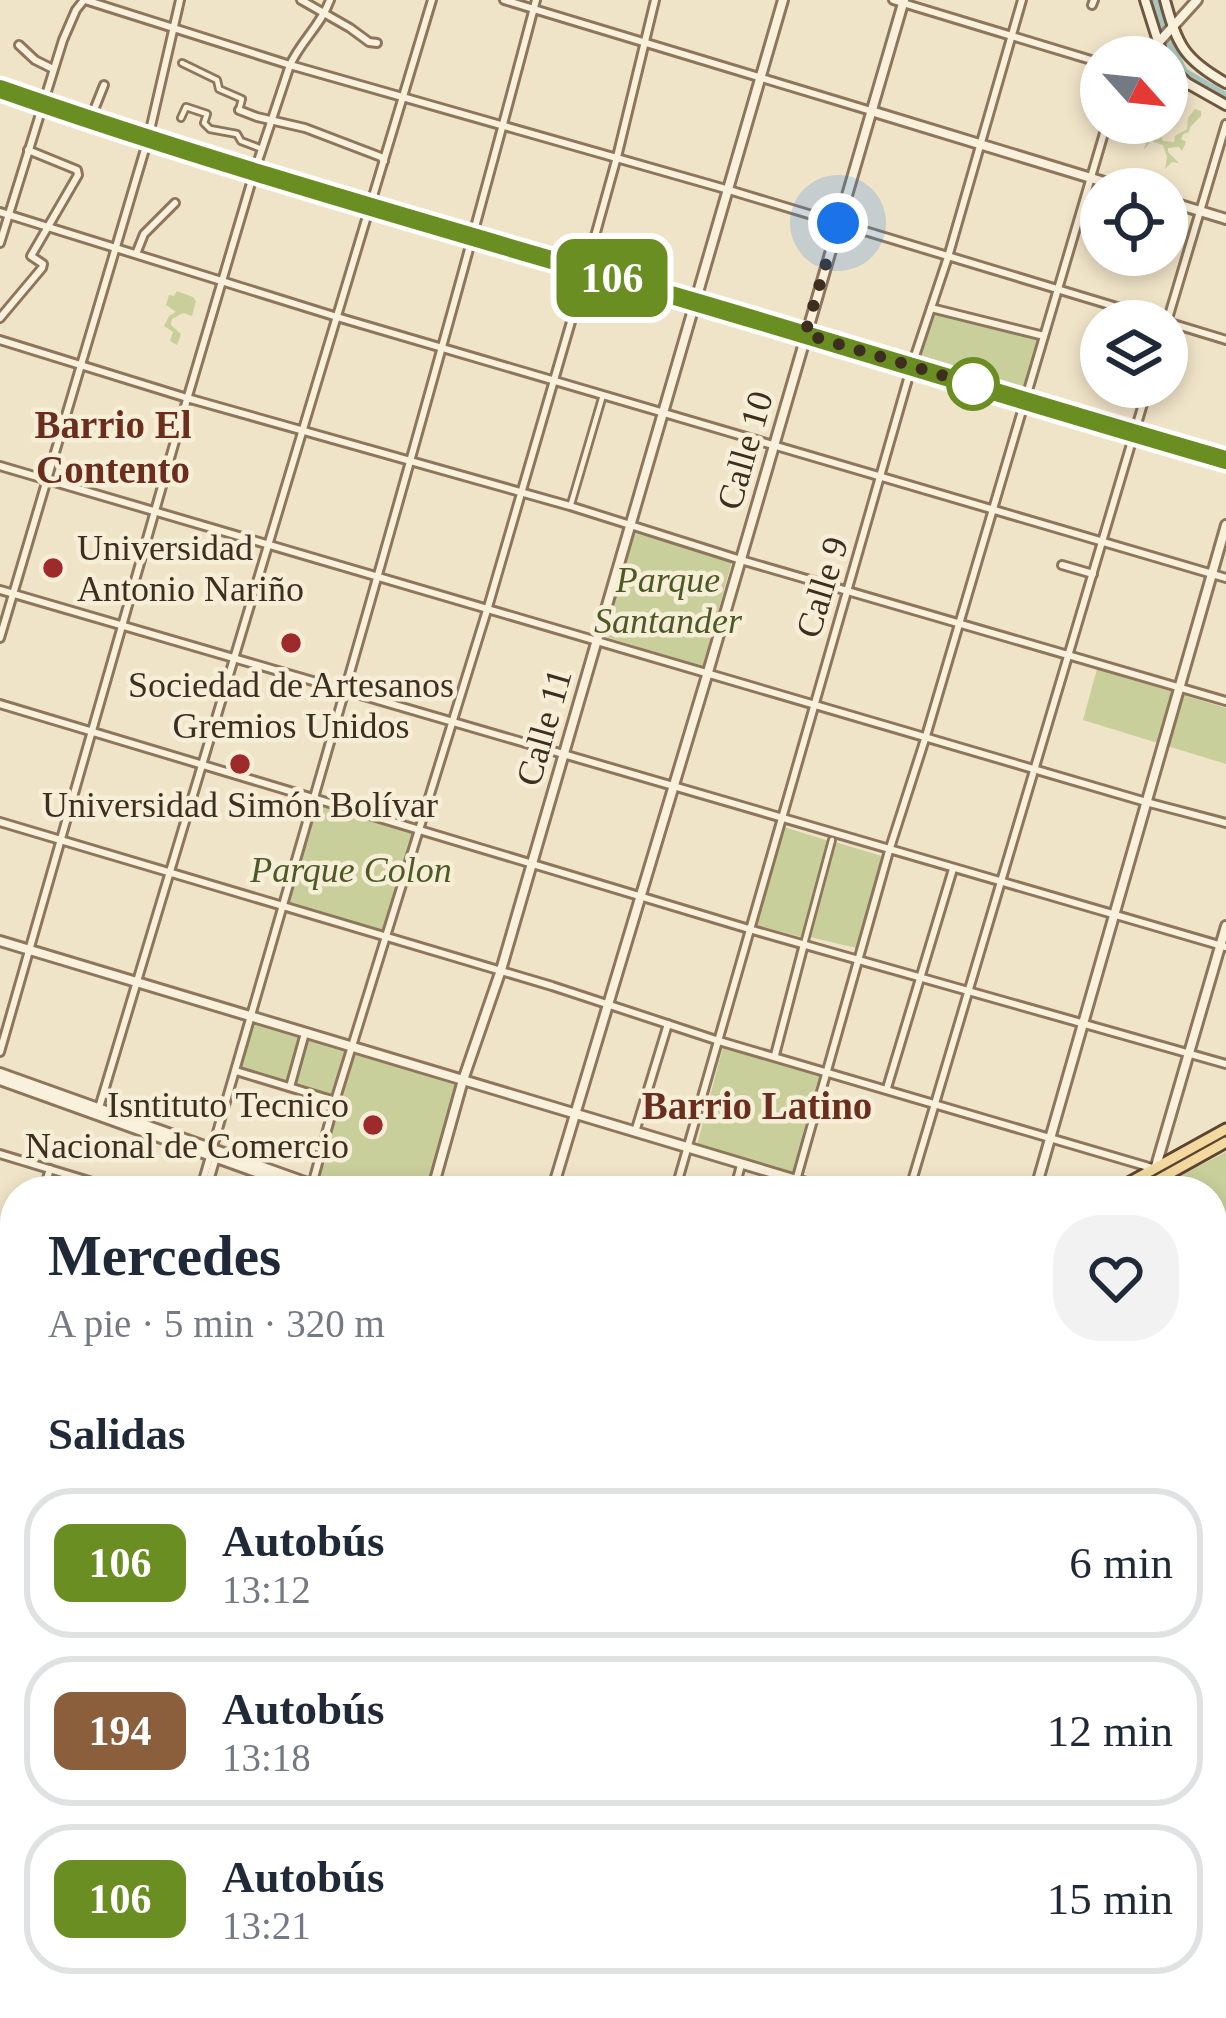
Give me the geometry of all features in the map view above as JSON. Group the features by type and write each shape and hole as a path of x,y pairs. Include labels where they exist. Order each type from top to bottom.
{"main road":[{"path":"1141,1176 1226,1129"},
{"path":"1170,1176 1226,1142"},
{"path":"0,1862 0,1884"}],"street":[{"path":"0,243 4,214 53,69 84,0 1092,300"},
{"path":"0,638 148,139 180,0"},
{"path":"302,0 377,43"},
{"path":"0,1052 254,173 290,64 325,15 330,0"},
{"path":"98,1112 432,0"},
{"path":"504,0 535,5 1080,175"},
{"path":"313,1176 586,270 655,0"},
{"name":"Calle 11","path":"436,1176 501,970 783,0"},
{"name":"Calle 9","path":"680,1176 1022,0"},
{"path":"1145,0 1158,36"},
{"path":"1165,0 1172,27 1190,59 1226,83"},
{"path":"1164,36 1198,0"},
{"path":"900,1 1080,56"},
{"name":"Calle 10","path":"556,1176 709,672 900,1"},
{"path":"207,1176 379,577 535,5"},
{"path":"19,45 34,61 53,69"},
{"path":"182,63 242,99 239,110 364,150 384,161"},
{"path":"1188,81 1226,105"},
{"path":"90,120 104,85"},
{"path":"1188,86 1195,88"},
{"path":"0,89 254,173 1226,460"},
{"path":"181,118 186,107 207,114 204,124 210,129 237,134 241,141 262,149"},
{"path":"1173,300 1226,124"},
{"path":"0,318 42,268 31,256 78,175 77,170 27,150"},
{"path":"136,254 144,234 176,203"},
{"path":"1188,208 1226,219"},
{"path":"4,214 773,447 1226,578"},
{"path":"797,1176 889,850 1080,216"},
{"path":"931,308 1045,337"},
{"path":"1188,329 1226,340"},
{"path":"0,340 1226,700"},
{"path":"570,506 603,395"},
{"path":"914,1176 1142,408"},
{"path":"0,466 1226,823"},
{"path":"1039,1176 1226,525"},
{"path":"1062,565 1093,574"},
{"path":"0,590 1223,947"},
{"path":"0,704 749,929 1226,1064"},
{"path":"0,822 501,970 718,1041 1155,1168"},
{"path":"776,1055 832,840"},
{"path":"887,1088 953,869"},
{"path":"1153,1176 1226,926"},
{"path":"0,941 769,1176"},
{"path":"634,1132 668,1024"},
{"path":"290,1088 305,1033"},
{"path":"236,1070 335,1102"},
{"path":"0,1076 277,1176"},
{"path":"0,1154 73,1176"},
{"path":"738,1176 741,1165"},
{"path":"48,1176 50,1169"}],"green space":[{"path":"1195,109 1201,111 1188,132 1188,118"},
{"path":"1185,144 1182,151 1168,148 1179,163 1165,168 1163,145"},
{"path":"177,291 196,301 192,316 183,313 172,319 171,325 181,334 177,345 170,341 173,332 164,326 176,312 166,305 169,295"},
{"path":"934,310 1041,341 1024,398 917,367"},
{"name":"Parque Santander","path":"634,533 732,561 703,667 603,636"},
{"path":"1097,669 1226,708 1226,764 1083,720"},
{"name":"Parque Colon","path":"317,802 417,831 385,933 285,907"},
{"path":"784,827 829,841 802,937 756,925"},
{"path":"835,842 882,856 856,948 810,937"},
{"path":"254,1022 302,1036 288,1086 241,1071"},
{"path":"306,1037 350,1050 336,1099 292,1085"},
{"path":"723,1047 819,1076 792,1172 697,1145"},
{"path":"355,1053 461,1087 434,1176 318,1176"},
{"path":"1226,1152 1226,1176 1179,1176"}],"waterway":[{"path":"1155,0 1164,33 1184,72 1226,96"}],"bus line":[{"name":"106","path":"0,89 254,173 1226,460"}],"place":[{"name":"Universidad Antonio Nariño","path":"53,568"},
{"name":"Sociedad de Artesanos Gremios Unidos","path":"291,643"},
{"name":"Universidad Simón Bolívar","path":"240,764"},
{"name":"Isntituto Tecnico Nacional de Comercio","path":"373,1125"}],"district":[{"name":"Barrio El Contento","path":"113,446"},
{"name":"Barrio Latino","path":"757,1105"}],"route":[{"path":"838,223 805,334 988,389 973,384"}]}
